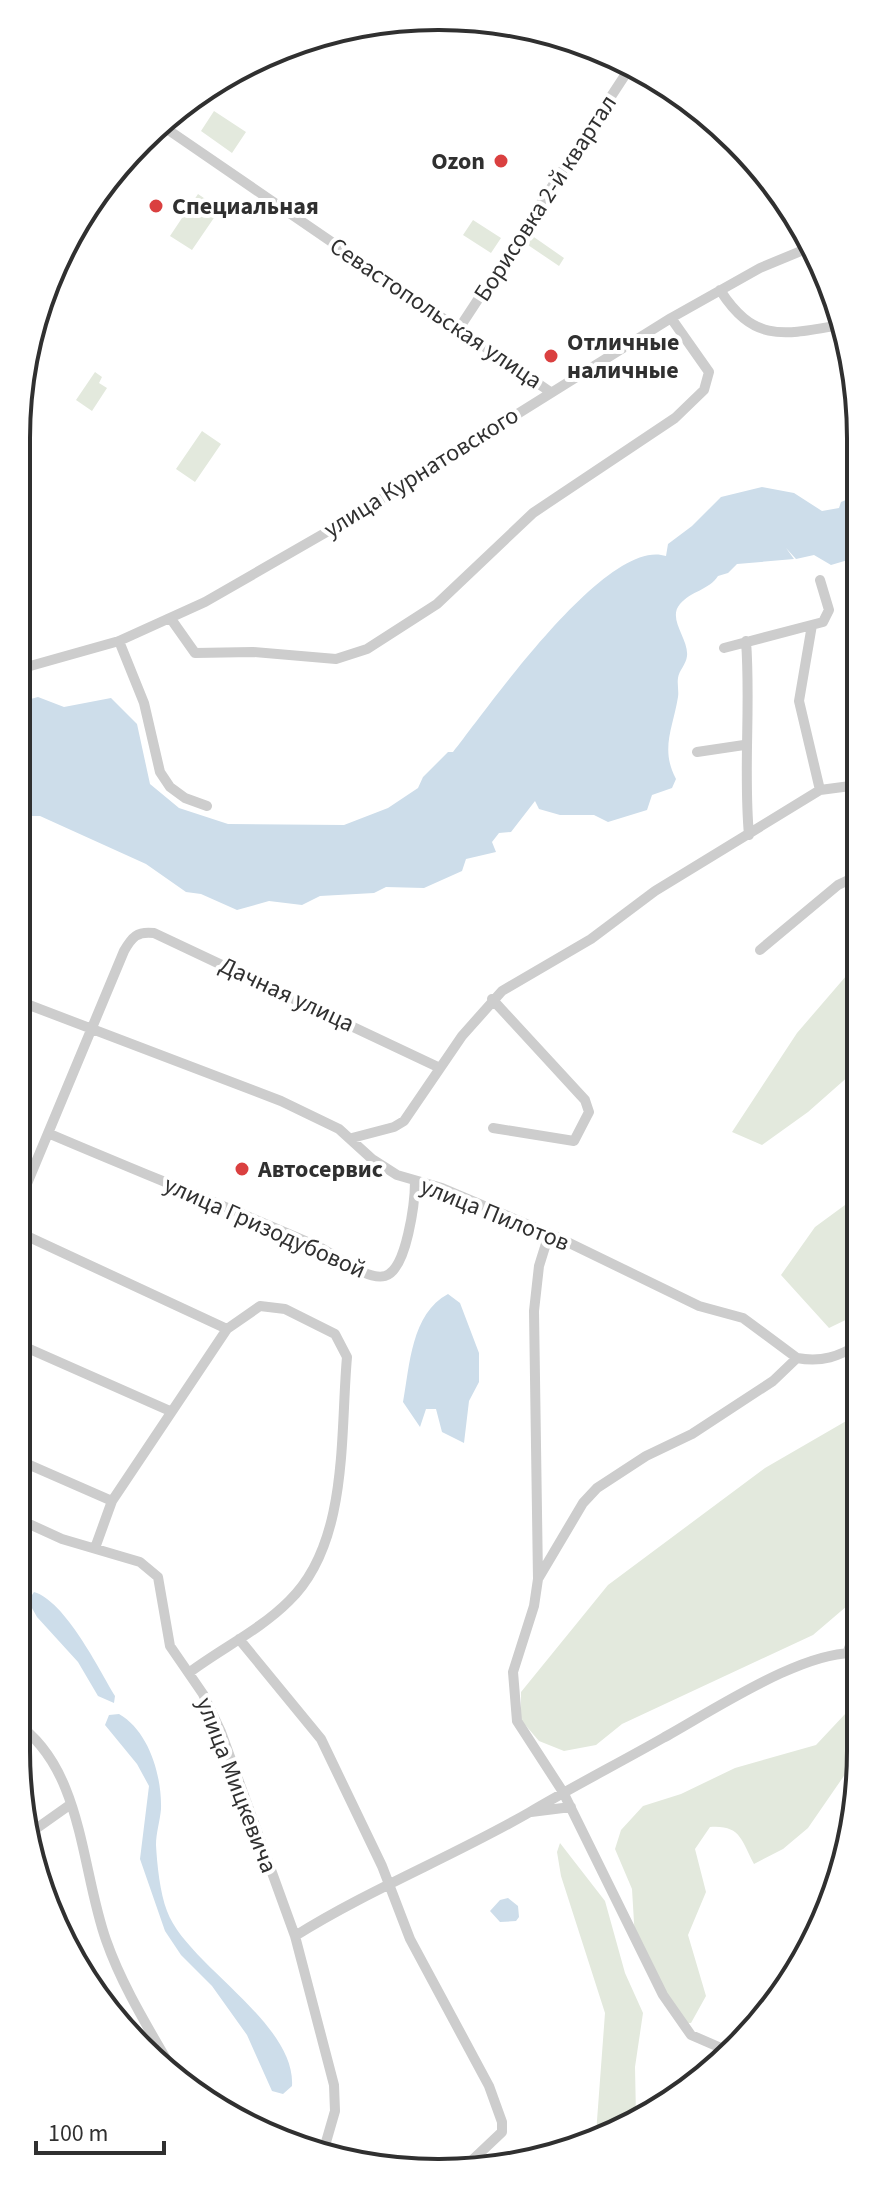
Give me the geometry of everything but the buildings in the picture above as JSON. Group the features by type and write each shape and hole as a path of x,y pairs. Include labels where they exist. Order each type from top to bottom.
{"street":[{"name":"Борисовка 2-й квартал","path":"458,330 625,75"},
{"name":"Севастопольская улица","path":"169,131 549,391"},
{"name":"улица Курнатовского","path":"30,666 119,641 171,619 351,518 549,391 671,318 720,290 801,251"},
{"path":"720,290 736,315 754,327 789,332 831,326"},
{"path":"171,619 195,653 253,652 336,659 353,656 407,626 462,582 533,513 658,430 704,390 709,372 671,318"},
{"path":"724,648 812,625 828,617 820,580"},
{"path":"812,625 799,701 820,790"},
{"path":"119,641 144,703 160,772 170,787 185,798 207,806"},
{"path":"746,641 749,670 744,745 749,835"},
{"path":"697,752 744,745"},
{"path":"352,1138 404,1121 492,999 591,939 655,891 820,790 847,786"},
{"path":"760,950 847,881"},
{"name":"Дачная улица","path":"93,1030 132,937 142,932 154,933 440,1068"},
{"path":"492,999 585,1100 589,1112 574,1141 493,1128"},
{"name":"улица Пилотов","path":"30,1005 281,1101 352,1138 383,1167 415,1181 442,1188 549,1234 699,1306 743,1318 797,1358"},
{"path":"30,1179 93,1030"},
{"name":"улица Гризодубовой","path":"50,1134 331,1252 374,1276 386,1276 395,1269 409,1228 415,1181"},
{"path":"549,1234 539,1266 534,1311 538,1579 534,1606 516,1655 514,1710 571,1807 663,1995 691,2035 719,2047"},
{"path":"30,1238 227,1329"},
{"path":"95,1548 112,1501 227,1329 260,1306 285,1309 335,1334 347,1357 333,1525 323,1553 308,1579 289,1601 190,1672"},
{"path":"30,1349 170,1411"},
{"path":"538,1579 583,1503 597,1488 634,1462 692,1434 782,1375 797,1358 829,1359 847,1350"},
{"path":"30,1465 112,1501"},
{"name":"улица Мицкевича","path":"30,1524 62,1539 140,1562 158,1577 166,1635 190,1672 221,1732 295,1936 334,2085 333,2126 326,2143"},
{"path":"239,1639 321,1739 388,1883 410,1939 472,2051 502,2122 496,2141 477,2157"},
{"path":"295,1936 388,1883 529,1812 763,1682 804,1664 847,1651"},
{"path":"30,1736 44,1748 71,1804 92,1897 107,1942 164,2053"},
{"path":"38,1828 71,1804"},
{"path":"529,1812 571,1807"}],"shaded area":[{"path":"214,111 246,132 232,153 201,131"},
{"path":"198,194 220,209 192,250 170,236"},
{"path":"473,220 501,238 491,253 463,235"},
{"path":"531,235 564,258 559,266 525,243"},
{"path":"95,372 102,377 99,383 107,388 92,411 76,400"},
{"path":"202,431 221,444 195,482 176,469"},
{"path":"847,975 847,1078 808,1112 762,1145 732,1132 797,1033"},
{"path":"847,1204 847,1319 829,1328 781,1275 815,1227"},
{"path":"847,1421 847,1606 813,1635 622,1724 596,1745 564,1751 539,1741 521,1720 521,1692 608,1585 765,1468"},
{"path":"847,1712 846,1773 808,1828 783,1849 754,1864 743,1841 728,1829 710,1827 695,1849 706,1892 688,1935 706,1996 691,2023 681,2023 635,1939 632,1889 615,1849 621,1830 643,1806 681,1794 735,1768 816,1745"},
{"path":"560,1843 605,1901 625,1973 643,2013 635,2067 636,2108 596,2127 605,2013 561,1876 557,1852"}],"water":[{"path":"762,487 794,493 822,511 839,508 841,502 847,500 847,560 831,565 814,555 796,559 786,548 794,559 737,564 680,604 676,616 687,656 678,678 678,697 668,748 676,779 672,788 652,795 647,810 608,822 594,815 560,815 539,809 535,801 511,832 499,833 492,842 496,852 466,859 462,871 424,888 386,887 374,893 320,896 302,905 269,901 237,910 201,894 186,892 146,864 40,816 30,816 30,699 38,697 64,707 111,698 137,724 150,784 179,808 228,824 344,825 388,808 418,788 423,777 448,752 453,752 520,665 582,598 613,572 641,557 666,556 668,544 692,526 721,497"},
{"path":"448,1294 460,1303 479,1353 479,1382 469,1401 464,1443 442,1432 436,1409 426,1409 420,1427 403,1402 419,1327 426,1314"},
{"path":"34,1592 46,1598 69,1622 115,1696 114,1703 98,1696 78,1662 37,1617 30,1598"},
{"path":"119,1714 138,1731 156,1769 161,1809 156,1853 167,1911 195,1952 259,2016 277,2039 289,2062 292,2086 283,2094 272,2091 247,2035 212,1986 181,1955 165,1931 140,1859 149,1786 137,1764 105,1725 109,1715"},
{"path":"508,1898 518,1906 519,1917 516,1921 500,1922 490,1911 500,1900"}],"place":[{"name":"Ozon","path":"501,161"},
{"name":"Специальная","path":"156,206"},
{"name":"Отличные наличные","path":"551,356"},
{"name":"Автосервис","path":"242,1169"}]}
